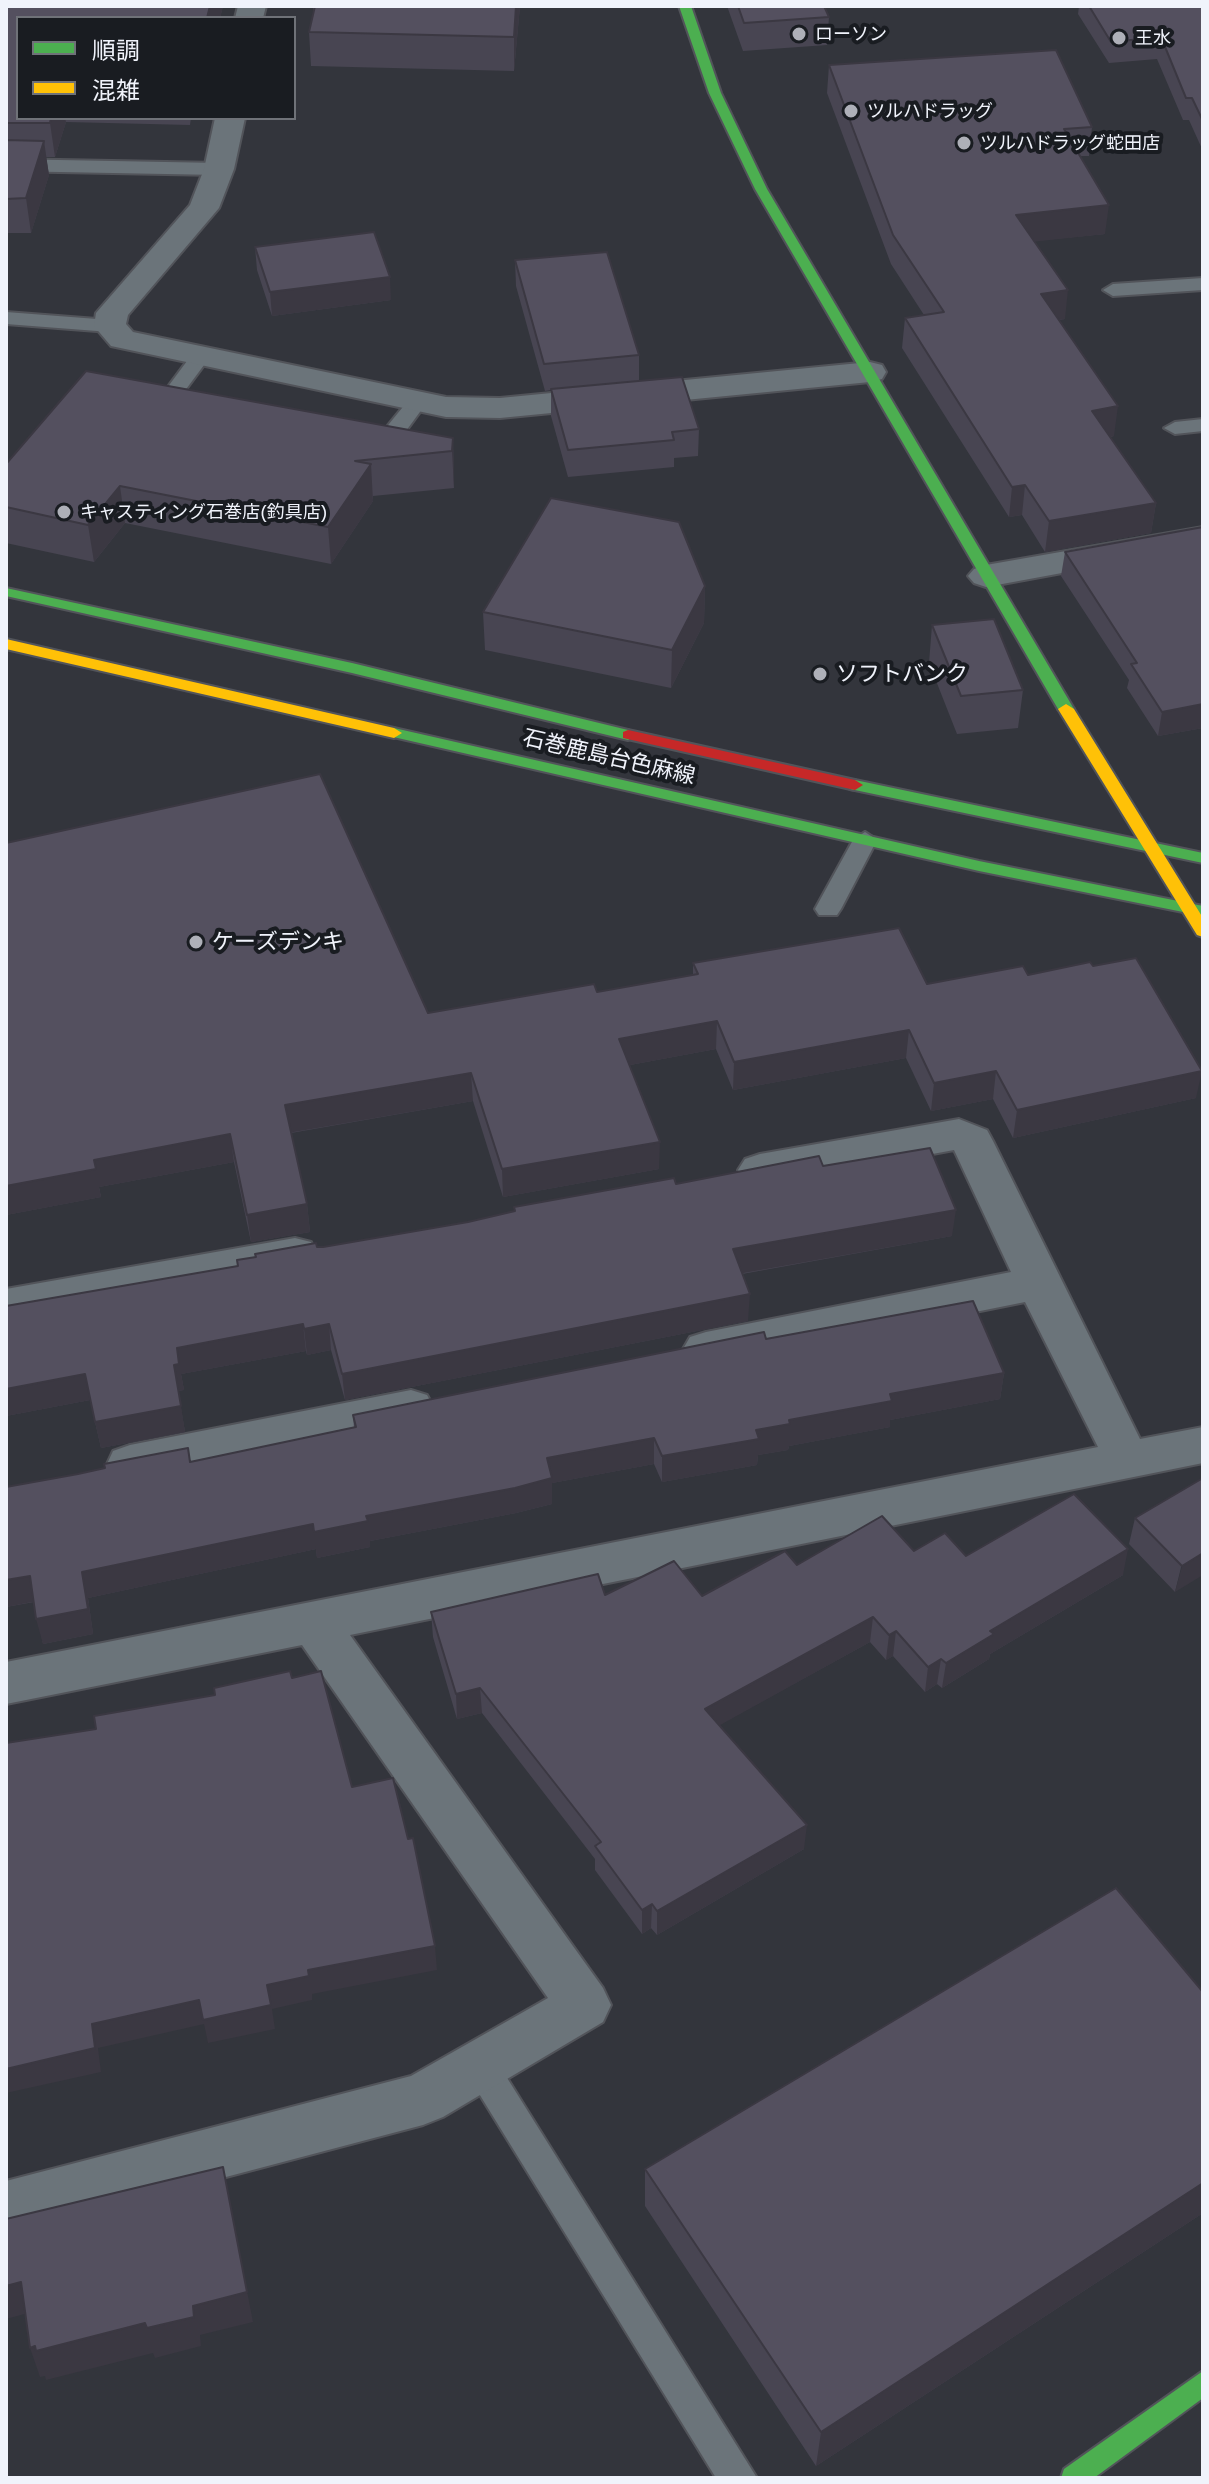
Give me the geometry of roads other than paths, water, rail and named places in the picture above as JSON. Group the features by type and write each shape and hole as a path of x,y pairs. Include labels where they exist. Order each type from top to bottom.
{"main road":[{"path":"685,6 715,93 761,189 986,576 1151,847 1196,910 1203,931"},
{"name":"石巻鹿島台色麻線","path":"6,592 352,668 724,758 1203,858"},
{"name":"石巻鹿島台色麻線","path":"6,644 865,840 1196,910"},
{"path":"1073,2478 1203,2383"}],"street":[{"path":"230,120 219,169 204,208 112,313 110,326 122,339 446,407 500,408 870,372"},
{"path":"986,576 1203,537"},
{"path":"725,1176 959,1134 972,1141 1038,1283 1128,1461"},
{"path":"6,1306 334,1247"},
{"path":"662,1358 1038,1283"},
{"path":"84,1473 444,1402"},
{"path":"6,1683 1203,1445"},
{"path":"6,2208 423,2099 482,2068 584,2005 314,1623"}],"lane":[{"path":"6,165 219,169"},
{"path":"1113,290 1203,284"},
{"path":"6,318 110,326"},
{"path":"171,396 200,357"},
{"path":"384,445 418,401"},
{"path":"1175,428 1203,425"},
{"path":"828,909 865,840"},
{"path":"482,2068 738,2478"}],"place":[{"name":"ローソン","path":"799,34"},
{"name":"王水","path":"1119,38"},
{"name":"ツルハドラッグ","path":"851,111"},
{"name":"ツルハドラッグ蛇田店","path":"964,143"},
{"name":"キャスティング石巻店(釣具店)","path":"64,512"},
{"name":"ソフトバンク","path":"820,674"},
{"name":"ケーズデンキ","path":"196,942"}]}
